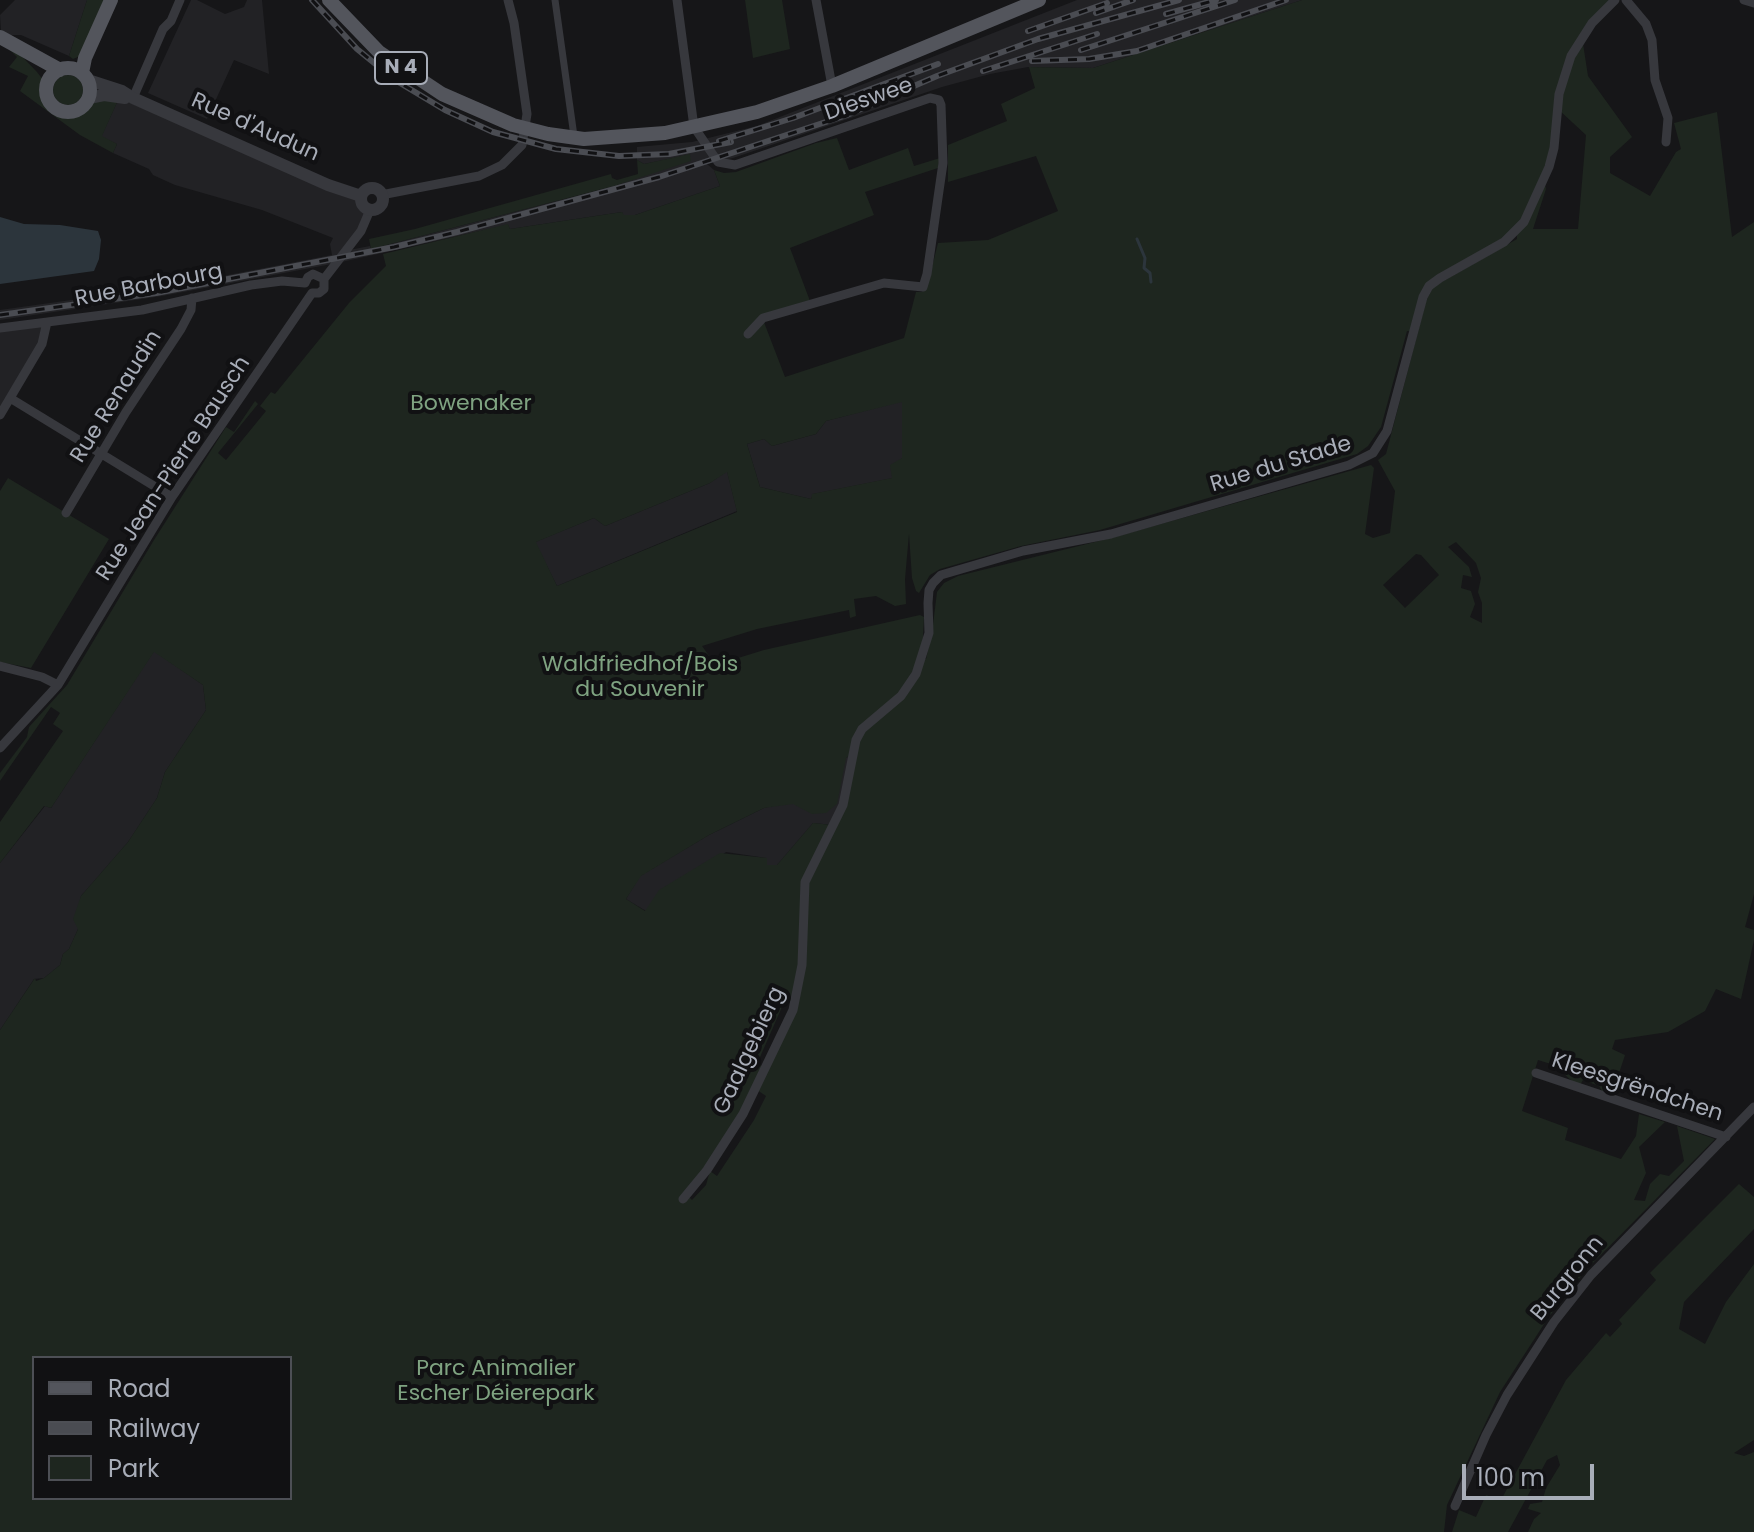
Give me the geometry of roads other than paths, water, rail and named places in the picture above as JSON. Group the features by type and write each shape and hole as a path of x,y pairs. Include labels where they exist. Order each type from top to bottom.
{"main road":[{"path":"78,70 50,79 47,85 49,99 59,109 79,109 89,98 78,70 111,0"},
{"name":"N 4","path":"329,0 370,43 409,74 467,107 526,129 575,139 637,136 757,112 832,86 1012,6 1038,1"},
{"name":"Rue d'Audun","path":"3,39 78,70"},
{"name":"Rue d'Audun","path":"3,39 26,59 47,85"}],"street":[{"path":"133,98 163,29 171,21 180,0"},
{"path":"508,0 527,114 526,129"},
{"path":"555,0 575,139"},
{"path":"677,0 694,127"},
{"path":"816,0 832,86"},
{"name":"Rue du Stade","path":"928,603 929,590 941,575 1023,551 1111,534 1179,515 1349,465 1373,453 1387,431 1423,297 1429,286 1504,242 1524,222 1549,167 1559,94 1571,56 1592,23 1615,0"},
{"path":"1626,0 1646,24 1652,40 1655,80 1668,118 1666,142"},
{"name":"Rue d'Audun","path":"78,70 133,98 328,185 361,196 371,189 381,195 492,171 518,150 526,129"},
{"name":"Rue d'Audun","path":"89,98 104,95 133,98"},
{"name":"Dieswee","path":"694,127 718,162 735,165 930,98 939,100 943,123 943,163 923,287 884,283 763,318 748,334"},
{"path":"361,196 362,205 370,210 379,207 381,195"},
{"name":"Rue Jean-Pierre Bausch","path":"0,748 58,685 172,497 312,293 324,289 324,279 361,231 370,210"},
{"path":"312,293 305,283 308,277 313,274 324,279"},
{"name":"Rue Barbourg","path":"0,328 142,310 282,281 305,283"},
{"name":"Rue Renaudin","path":"66,513 126,412 181,329 191,310 192,298"},
{"path":"0,415 42,344 47,322"},
{"path":"10,398 172,497"},
{"name":"Gaalgebierg","path":"683,1199 707,1170 743,1114 793,1010 802,965 805,882 843,805 856,740 862,729 901,696 916,674 929,633 928,603"},
{"path":"0,666 42,677 58,685"},
{"name":"Kleesgrëndchen","path":"1536,1073 1726,1137"},
{"name":"Burgronn","path":"1470,1502 1457,1502 1486,1435 1507,1395 1554,1322 1618,1247 1754,1107"}],"waterway":[{"path":"1137,239 1151,282"}],"railway":[{"path":"312,0 357,49 395,80 445,110 493,132 556,149 619,156 669,154 731,142"},
{"path":"1096,13 1133,0"},
{"path":"0,315 156,293 457,232 659,177 847,115 937,76 1038,39 1179,0"},
{"path":"1166,14 1216,0"},
{"path":"1081,50 1235,0"},
{"path":"1032,61 1089,59 1137,51 1286,0"},
{"path":"1028,31 1107,3"},
{"path":"983,71 1097,34"},
{"path":"719,141 793,118 938,64"}],"park label":[{"name":"Bowenaker","path":"471,404"},
{"name":"Waldfriedhof/Bois du Souvenir","path":"640,678"},
{"name":"Parc Animalier Escher Déierepark","path":"496,1382"}]}
